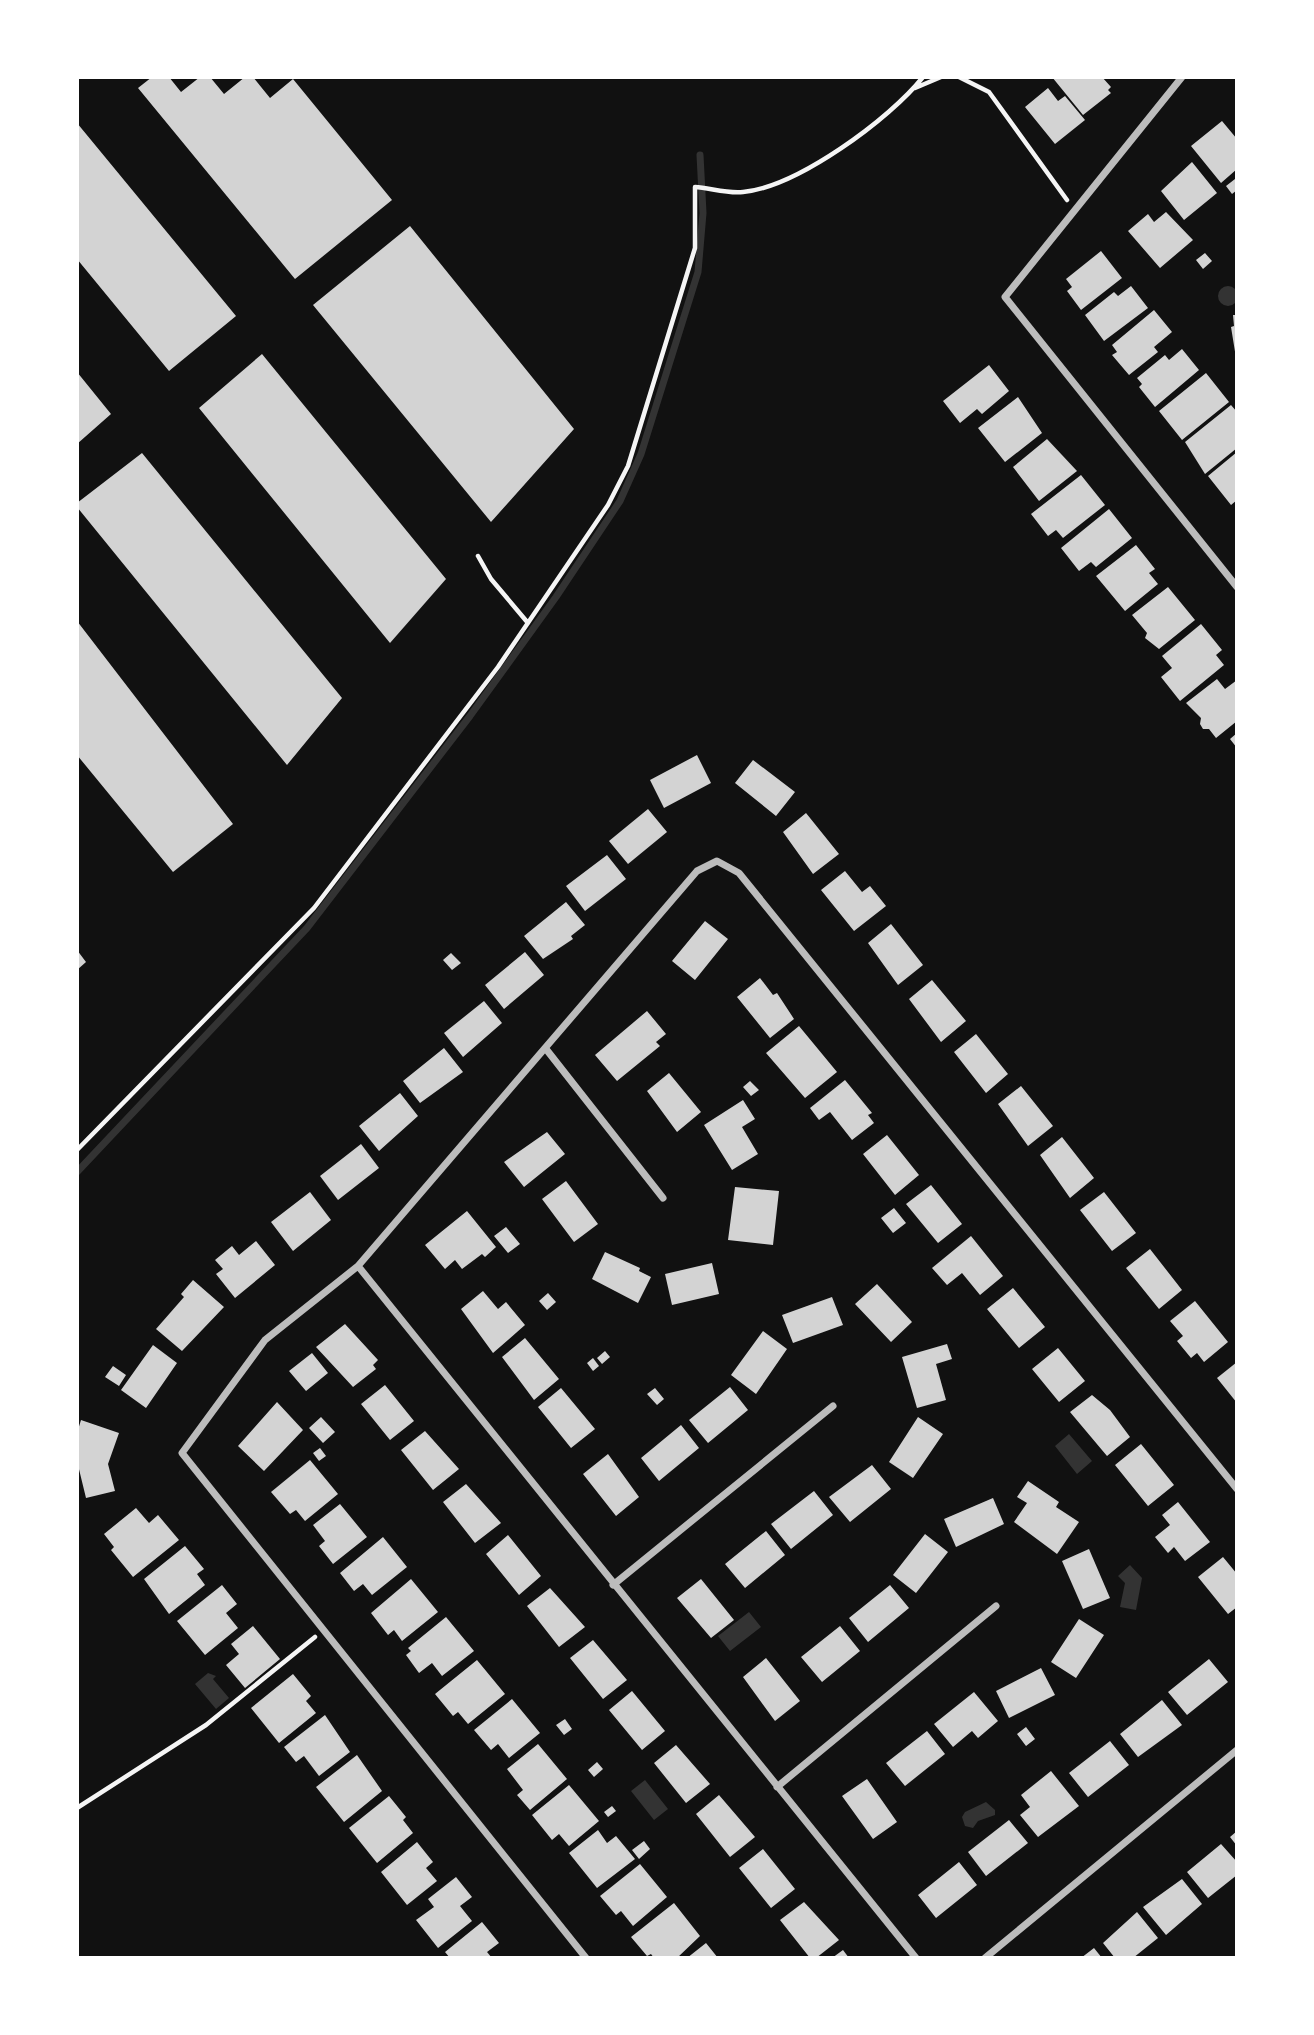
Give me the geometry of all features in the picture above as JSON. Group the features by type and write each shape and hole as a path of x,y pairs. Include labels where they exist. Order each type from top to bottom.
{"street":[{"path":"1182,77 1005,297 1237,587"},
{"path":"586,1958 182,1453 265,1340 358,1266 685,884 704,866 717,861 734,868 1237,1489"},
{"path":"546,1049 663,1198"},
{"path":"358,1266 613,1586 916,1958"},
{"path":"613,1586 832,1406"},
{"path":"777,1787 996,1606"},
{"path":"985,1958 1237,1750"}],"path":[{"path":"77,1150 314,908 528,623 608,505 628,466 695,248 695,187 741,193 774,186 871,127 923,77"},
{"path":"914,88 941,77"},
{"path":"959,77 968,79 989,92 1074,209"},
{"path":"478,556 491,579 528,623"},
{"path":"77,1808 206,1725 324,1630"}],"shaded area":[{"path":"1224,286 1232,286 1238,296 1232,306 1224,306 1218,300 1218,292"},
{"path":"1069,1434 1092,1461 1077,1474 1055,1446"},
{"path":"1130,1565 1142,1578 1136,1610 1120,1607 1125,1583 1118,1576"},
{"path":"749,1612 761,1627 730,1651 718,1636"},
{"path":"208,1673 216,1676 213,1679 229,1698 216,1709 195,1684"},
{"path":"645,1780 668,1809 654,1820 631,1791"},
{"path":"986,1802 995,1810 995,1815 978,1821 973,1828 965,1826 962,1817 965,1812"}],"building":[{"path":"152,77 169,77 181,92 200,77 210,77 224,94 245,77 253,77 270,98 293,79 392,200 295,279 138,88"},
{"path":"1052,77 1102,77 1111,87 1108,90 1111,93 1083,115"},
{"path":"1048,88 1058,101 1065,96 1085,120 1055,144 1025,107"},
{"path":"1222,121 1237,139 1237,169 1221,183 1191,146"},
{"path":"77,123 236,316 169,371 77,259"},
{"path":"1192,162 1217,193 1184,220 1161,191"},
{"path":"1235,179 1237,190 1232,194 1226,186"},
{"path":"1166,212 1193,240 1160,268 1128,231 1148,214 1154,222"},
{"path":"410,226 574,429 491,522 313,305"},
{"path":"1101,251 1122,278 1081,310 1067,291 1072,287 1066,279"},
{"path":"1205,253 1212,261 1203,269 1196,260"},
{"path":"1131,286 1148,308 1104,341 1085,315 1114,292 1118,296"},
{"path":"1154,310 1172,332 1154,347 1158,352 1129,375 1112,355 1117,352 1112,345"},
{"path":"1233,315 1237,315 1237,364 1231,327 1234,326"},
{"path":"1182,349 1199,370 1155,407 1139,387 1142,384 1137,378 1165,355 1169,360"},
{"path":"262,354 446,579 390,643 199,408"},
{"path":"989,365 1009,391 982,414 977,409 960,423 943,401"},
{"path":"77,372 111,414 77,444"},
{"path":"1206,373 1229,402 1182,440 1159,411"},
{"path":"1018,397 1042,433 1005,462 978,428"},
{"path":"1231,405 1237,412 1237,448 1205,474 1185,442"},
{"path":"1047,439 1077,471 1039,501 1013,467"},
{"path":"1237,452 1237,500 1231,505 1208,476"},
{"path":"142,453 342,698 287,765 77,507 77,503"},
{"path":"1081,475 1105,505 1063,538 1056,530 1048,536 1031,514"},
{"path":"1109,509 1132,538 1096,567 1091,562 1079,571 1061,548"},
{"path":"1136,545 1155,569 1149,573 1158,584 1125,611 1096,576"},
{"path":"1168,587 1195,620 1159,649 1145,638 1147,633 1132,615"},
{"path":"77,621 233,824 173,872 77,755"},
{"path":"1201,624 1222,650 1216,655 1224,665 1180,701 1161,677 1172,668 1162,656"},
{"path":"1217,679 1225,689 1237,680 1237,721 1216,738 1209,729 1203,729 1201,718 1186,703"},
{"path":"1237,733 1237,748 1230,739"},
{"path":"697,755 711,783 664,808 650,780"},
{"path":"753,760 795,792 776,816 735,783"},
{"path":"648,809 667,832 628,864 609,841"},
{"path":"806,813 839,854 813,874 783,832"},
{"path":"607,855 626,879 585,911 566,886"},
{"path":"845,871 862,892 870,886 886,906 854,931 821,890"},
{"path":"566,902 585,925 571,936 573,939 543,959 524,936"},
{"path":"705,921 728,939 695,980 672,961"},
{"path":"891,924 923,965 898,985 868,943"},
{"path":"77,950 86,962 77,970"},
{"path":"525,952 544,975 504,1009 485,985"},
{"path":"451,953 461,963 452,970 443,960"},
{"path":"760,978 773,995 777,993 794,1019 770,1038 737,997"},
{"path":"932,980 966,1021 941,1042 909,999"},
{"path":"484,1001 502,1023 463,1057 444,1033"},
{"path":"647,1011 666,1034 656,1042 660,1046 617,1081 595,1055"},
{"path":"799,1026 837,1072 805,1098 766,1053"},
{"path":"976,1034 1008,1074 986,1093 954,1052"},
{"path":"444,1048 463,1072 420,1103 403,1081"},
{"path":"669,1073 701,1112 677,1132 647,1091"},
{"path":"845,1080 872,1113 868,1115 874,1123 852,1140 830,1112 819,1120 810,1108"},
{"path":"750,1081 759,1090 751,1096 743,1087"},
{"path":"1021,1086 1053,1126 1028,1146 998,1104"},
{"path":"400,1093 418,1116 379,1151 359,1126"},
{"path":"743,1100 755,1119 742,1127 758,1154 732,1170 704,1125"},
{"path":"547,1132 565,1154 524,1187 504,1162"},
{"path":"887,1135 919,1175 895,1195 863,1154"},
{"path":"1062,1137 1094,1178 1070,1198 1040,1155"},
{"path":"361,1144 379,1168 338,1200 320,1176"},
{"path":"566,1181 598,1224 574,1242 542,1199"},
{"path":"931,1185 962,1224 938,1243 906,1204"},
{"path":"735,1187 779,1191 773,1245 728,1240"},
{"path":"310,1192 331,1220 293,1251 271,1222"},
{"path":"1104,1192 1136,1233 1112,1251 1080,1210"},
{"path":"894,1208 906,1223 893,1233 881,1218"},
{"path":"467,1211 496,1247 485,1257 482,1254 462,1269 455,1260 445,1269 425,1245"},
{"path":"506,1227 520,1244 508,1253 494,1236"},
{"path":"971,1236 1003,1276 980,1295 962,1273 947,1285 932,1268"},
{"path":"256,1241 275,1265 235,1298 216,1274 223,1269 215,1260 232,1246 239,1255"},
{"path":"1150,1249 1182,1290 1159,1309 1126,1268"},
{"path":"605,1252 640,1268 639,1271 651,1277 638,1303 592,1279"},
{"path":"712,1263 719,1294 672,1305 665,1274"},
{"path":"193,1280 224,1307 182,1351 156,1329 184,1297 181,1294"},
{"path":"877,1284 912,1322 891,1342 855,1304"},
{"path":"1013,1288 1045,1327 1019,1348 987,1309"},
{"path":"483,1291 498,1309 506,1302 525,1325 493,1353 461,1309"},
{"path":"548,1293 556,1302 547,1310 539,1301"},
{"path":"832,1297 843,1325 793,1343 782,1315"},
{"path":"1195,1301 1228,1342 1204,1362 1197,1353 1191,1358 1177,1341 1183,1336 1170,1321"},
{"path":"345,1324 378,1360 373,1365 376,1369 353,1387 316,1347"},
{"path":"763,1331 787,1349 756,1394 731,1375"},
{"path":"525,1338 559,1379 534,1400 502,1357"},
{"path":"947,1344 952,1359 936,1364 946,1400 917,1408 902,1357"},
{"path":"153,1345 177,1363 146,1408 121,1390"},
{"path":"1058,1348 1085,1381 1059,1402 1032,1369"},
{"path":"605,1351 610,1357 602,1364 597,1358"},
{"path":"312,1353 328,1373 306,1391 289,1371"},
{"path":"593,1358 599,1366 593,1371 587,1363"},
{"path":"1237,1362 1237,1403 1217,1378"},
{"path":"113,1366 126,1375 119,1386 105,1377"},
{"path":"385,1385 414,1421 390,1440 361,1404"},
{"path":"730,1387 748,1410 708,1443 689,1420"},
{"path":"561,1388 595,1429 571,1448 538,1407"},
{"path":"655,1388 664,1399 657,1405 647,1394"},
{"path":"1092,1395 1110,1410 1130,1437 1107,1456 1070,1412"},
{"path":"277,1402 303,1430 264,1471 238,1446"},
{"path":"321,1417 335,1432 323,1443 309,1428"},
{"path":"918,1417 943,1434 913,1478 889,1462"},
{"path":"81,1420 119,1433 108,1464 115,1491 86,1498 77,1461 77,1433"},
{"path":"681,1425 699,1448 659,1481 641,1458"},
{"path":"425,1431 459,1469 433,1490 401,1450"},
{"path":"1141,1444 1174,1485 1148,1506 1115,1465"},
{"path":"320,1448 326,1456 319,1461 313,1453"},
{"path":"608,1454 639,1497 616,1516 583,1474"},
{"path":"310,1460 338,1494 305,1521 296,1510 290,1514 271,1492"},
{"path":"872,1465 891,1489 850,1522 829,1497"},
{"path":"1028,1481 1059,1502 1056,1507 1079,1522 1057,1554 1014,1522 1027,1503 1017,1497"},
{"path":"466,1484 501,1523 475,1543 443,1502"},
{"path":"814,1491 833,1515 791,1549 771,1524"},
{"path":"993,1498 1004,1524 956,1547 944,1519"},
{"path":"1178,1502 1210,1542 1185,1561 1174,1547 1168,1553 1155,1537 1170,1525 1162,1515"},
{"path":"340,1504 367,1537 333,1564 319,1546 325,1541 313,1525"},
{"path":"136,1508 149,1523 158,1515 179,1540 133,1577 111,1550 114,1547 104,1534"},
{"path":"766,1531 785,1555 745,1588 725,1564"},
{"path":"925,1534 948,1552 916,1593 893,1575"},
{"path":"508,1535 541,1576 519,1595 486,1554"},
{"path":"383,1537 407,1567 372,1595 363,1584 354,1591 340,1573"},
{"path":"185,1546 204,1569 197,1574 205,1585 169,1614 144,1579"},
{"path":"1089,1549 1110,1598 1083,1609 1062,1561"},
{"path":"1223,1557 1237,1574 1237,1607 1228,1614 1198,1577"},
{"path":"411,1579 438,1612 402,1641 394,1630 388,1635 371,1613"},
{"path":"701,1579 734,1620 711,1638 677,1598"},
{"path":"222,1585 237,1604 226,1613 238,1628 205,1655 177,1621"},
{"path":"890,1585 909,1608 868,1642 849,1618"},
{"path":"550,1588 585,1627 559,1647 527,1606"},
{"path":"446,1617 474,1651 442,1676 432,1663 419,1673 406,1655 411,1651 408,1648"},
{"path":"1079,1619 1104,1635 1076,1678 1051,1662"},
{"path":"253,1626 280,1659 245,1688 226,1665 239,1654 231,1644"},
{"path":"840,1626 860,1651 822,1682 801,1657"},
{"path":"593,1640 627,1680 603,1699 570,1658"},
{"path":"766,1658 800,1701 775,1721 743,1677"},
{"path":"1209,1659 1228,1682 1187,1715 1168,1692"},
{"path":"477,1660 505,1694 468,1724 458,1712 453,1716 435,1694"},
{"path":"1041,1668 1055,1695 1009,1718 996,1691"},
{"path":"293,1674 311,1696 306,1701 316,1713 279,1743 251,1708"},
{"path":"632,1691 665,1731 642,1750 609,1710"},
{"path":"974,1692 998,1721 978,1738 972,1731 953,1747 934,1724"},
{"path":"512,1699 540,1733 509,1758 498,1744 491,1750 474,1730"},
{"path":"1162,1700 1182,1725 1138,1757 1120,1734"},
{"path":"325,1715 350,1752 319,1776 304,1756 296,1762 284,1747"},
{"path":"565,1719 572,1729 564,1735 556,1725"},
{"path":"1026,1727 1035,1739 1026,1746 1017,1734"},
{"path":"927,1731 945,1754 905,1786 886,1763"},
{"path":"1110,1741 1129,1765 1088,1797 1069,1773"},
{"path":"538,1744 567,1779 530,1810 517,1795 523,1790 507,1769"},
{"path":"676,1745 710,1784 686,1803 654,1763"},
{"path":"357,1755 382,1791 344,1822 316,1787"},
{"path":"597,1762 603,1769 594,1777 588,1770"},
{"path":"1051,1771 1079,1806 1038,1837 1020,1815 1030,1807 1021,1795"},
{"path":"867,1779 897,1822 873,1839 842,1796"},
{"path":"569,1785 599,1821 569,1846 559,1834 552,1840 532,1815"},
{"path":"719,1795 755,1837 730,1857 696,1814"},
{"path":"389,1796 406,1817 403,1820 413,1833 377,1863 349,1828"},
{"path":"612,1806 616,1811 608,1817 604,1812"},
{"path":"1009,1820 1028,1843 986,1876 968,1852"},
{"path":"598,1830 607,1843 616,1836 635,1859 597,1888 569,1853"},
{"path":"1237,1831 1237,1846 1230,1837"},
{"path":"644,1841 650,1849 639,1859 632,1850"},
{"path":"417,1842 433,1862 426,1868 437,1881 407,1905 381,1872"},
{"path":"1221,1844 1237,1862 1237,1875 1208,1898 1187,1872"},
{"path":"763,1849 795,1889 771,1908 739,1868"},
{"path":"959,1862 977,1885 936,1918 918,1895"},
{"path":"640,1864 667,1897 633,1926 621,1911 616,1915 600,1896"},
{"path":"456,1877 472,1897 460,1906 472,1921 438,1948 416,1920 434,1907 428,1899"},
{"path":"1182,1879 1202,1904 1166,1935 1143,1907"},
{"path":"804,1902 839,1940 816,1958 810,1958 780,1920"},
{"path":"674,1903 700,1936 677,1958 654,1958 651,1954 647,1956 631,1937"},
{"path":"1137,1912 1158,1938 1133,1958 1115,1958 1103,1943"},
{"path":"482,1922 499,1943 487,1952 492,1958 450,1958 445,1952"},
{"path":"706,1943 718,1958 687,1958"},
{"path":"1094,1948 1102,1958 1081,1958"},
{"path":"843,1950 849,1958 832,1958"}],"waterway":[{"path":"77,1172 307,928 470,716 556,597 620,501 641,454 698,272 703,213 700,155"}]}
